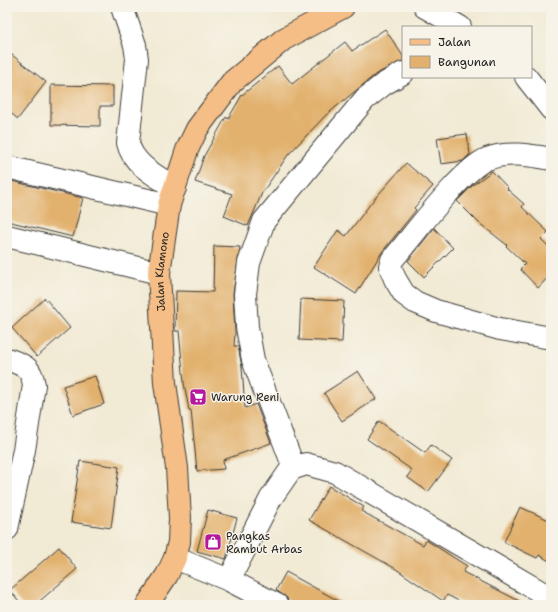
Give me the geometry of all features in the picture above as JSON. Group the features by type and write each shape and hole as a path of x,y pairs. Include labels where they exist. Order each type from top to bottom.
{"main road":[{"name":"Jalan Klamono","path":"147,605 167,576 175,558 179,542 180,518 178,468 165,383 159,273 172,197 187,150 197,129 232,82 284,39 343,7"}],"street":[{"path":"122,7 135,45 136,59 128,143 130,150 143,166 172,197"},
{"path":"425,7 458,26"},
{"path":"294,468 253,360 247,327 245,294 249,263 264,221 365,99 384,84 402,74"},
{"path":"527,78 551,109"},
{"path":"551,159 515,155 499,156 486,160 472,169 455,186 392,260 390,266 395,279 404,294 415,302 436,311 500,329 551,338"},
{"path":"7,167 172,197"},
{"path":"7,236 159,273"},
{"path":"7,359 28,369 32,375 34,385 24,450 10,507 7,529"},
{"path":"229,580 277,489 294,468 306,464 335,472 551,598"},
{"path":"175,558 229,580 277,605"}],"building":[{"path":"385,29 402,54 402,61 376,74 325,116 288,155 262,193 248,226 224,216 232,194 195,182 204,156 226,117 228,119 242,95 278,66 292,84 345,42 352,51"},
{"path":"7,51 46,82 18,119 7,110"},
{"path":"51,85 113,86 113,106 100,106 100,126 51,125"},
{"path":"467,134 470,154 463,161 441,164 437,138"},
{"path":"406,163 433,186 414,208 416,210 382,252 356,294 314,267 338,230 346,236 371,203"},
{"path":"492,171 508,188 507,189 524,204 522,207 548,232 541,239 551,249 551,274 538,288 520,269 525,264 506,246 507,245 479,223 457,201 473,185"},
{"path":"7,180 83,198 73,237 7,221"},
{"path":"434,228 453,248 424,277 408,261"},
{"path":"214,246 240,247 233,293 235,332 234,346 238,346 242,367 245,408 256,404 271,443 223,460 224,469 197,471 191,410 189,410 184,383 179,331 175,331 176,291 213,292"},
{"path":"45,298 70,328 37,357 12,328"},
{"path":"301,299 344,301 342,342 299,340"},
{"path":"358,371 376,399 342,421 324,393"},
{"path":"95,376 104,404 73,415 63,386"},
{"path":"379,421 425,453 431,445 452,460 428,492 407,477 412,470 367,439"},
{"path":"80,461 119,467 111,528 71,522"},
{"path":"329,486 364,507 361,511 423,545 426,540 467,566 463,572 527,605 467,605 447,595 443,601 396,569 309,520"},
{"path":"520,507 551,521 551,562 539,555 537,558 504,542"},
{"path":"208,510 237,518 226,559 197,551"},
{"path":"59,547 77,569 35,605 22,605 10,590"},
{"path":"286,572 346,605 289,605 287,598 276,590"}],"place":[{"name":"Warung Reni","path":"198,397"},
{"name":"Pangkas Rambut Arbas","path":"213,542"}]}
